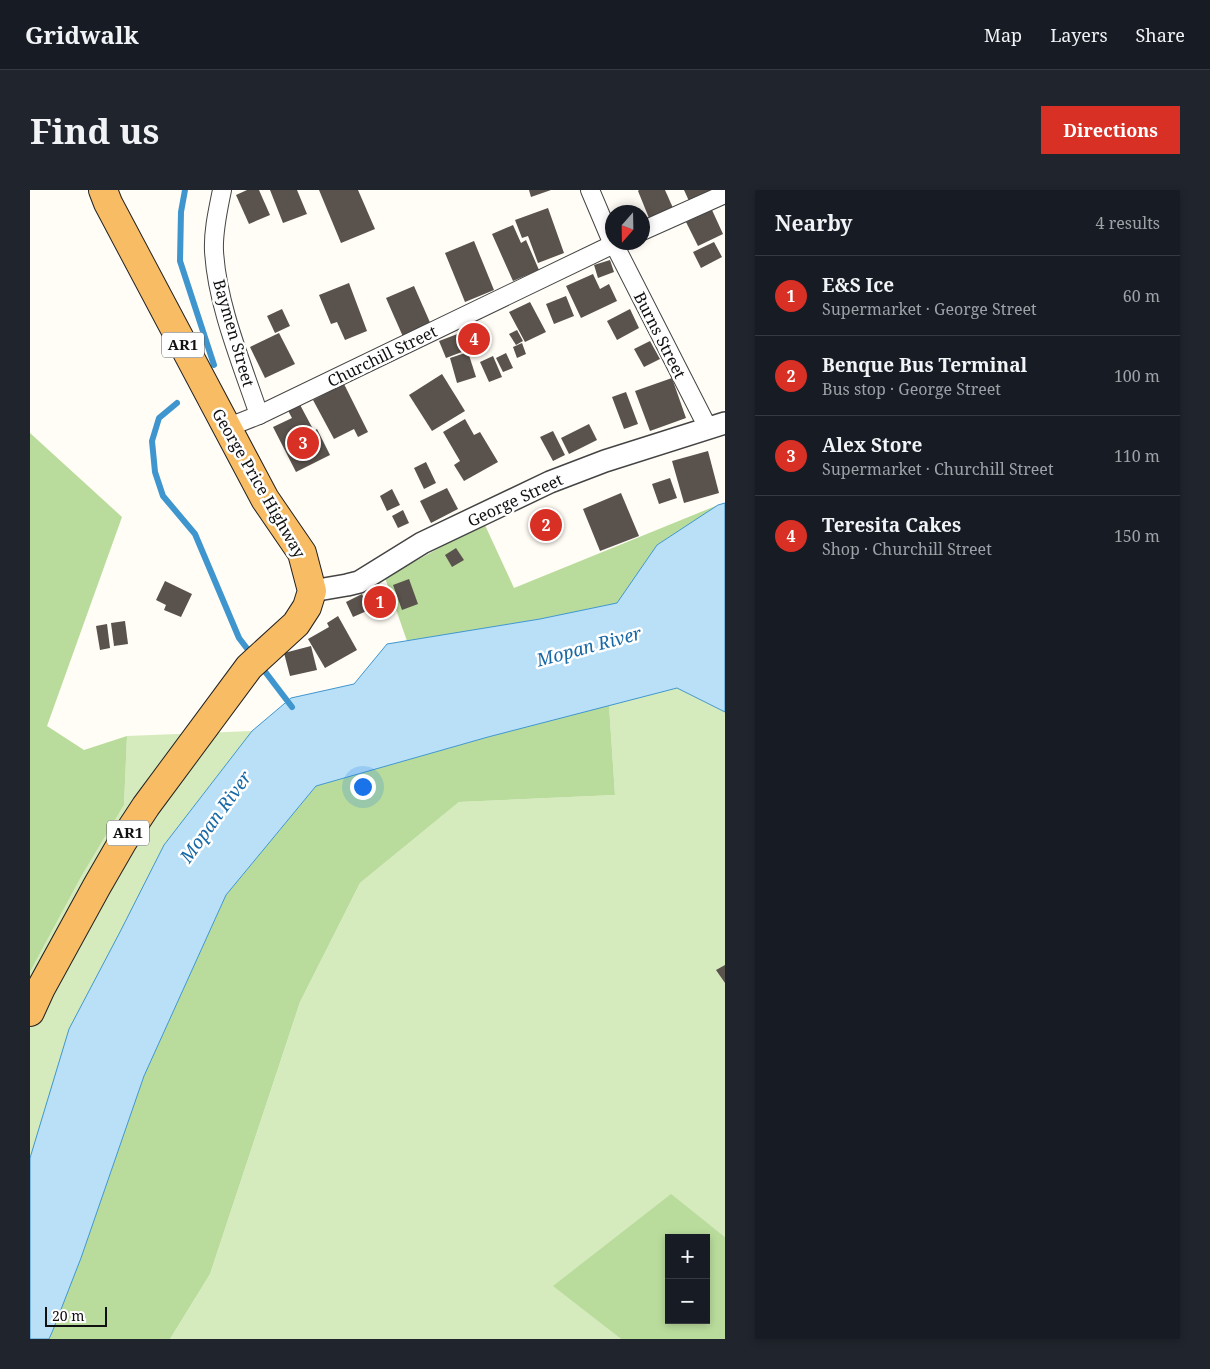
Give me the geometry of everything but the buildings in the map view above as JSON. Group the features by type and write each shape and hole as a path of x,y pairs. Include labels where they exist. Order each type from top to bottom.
{"highway":[{"name":"George Price Highway","path":"103,190 108,203 226,428 265,499 302,553 312,591"},
{"name":"AR1","path":"30,1012 92,894 146,806 256,660 296,624 307,607 312,591"}],"street":[{"name":"Baymen Street","path":"222,190 214,229 217,279 230,327 259,415"},
{"name":"Burns Street","path":"590,190 605,223"},
{"path":"650,228 725,194"},
{"name":"Churchill Street","path":"226,428 259,415 605,247"},
{"name":"Burns Street","path":"618,250 716,426"},
{"name":"George Street","path":"312,591 359,582 422,543 550,482 716,426"}],"green space":[{"path":"30,433 122,517 47,726 84,750 127,736 124,805 81,877 30,972"},
{"path":"718,505 657,545 617,603 540,619 407,641 385,578 484,523 514,588"},
{"path":"677,688 725,712 725,1237 671,1195 554,1286 621,1339 170,1339 210,1274 300,1002 360,883 459,802 615,795 609,705"},
{"path":"609,705 615,795 459,802 360,883 300,1002 210,1274 170,1339 49,1339 81,1258 144,1076 226,895 316,786"},
{"path":"252,731 164,845 121,930 30,1158 30,972 81,877 124,805 127,736"},
{"path":"671,1194 725,1237 725,1339 621,1339 553,1286"}],"water":[{"name":"Mopan River","path":"725,503 725,712 677,688 488,737 316,786 226,895 144,1076 81,1258 53,1330 49,1339 30,1339 30,1158 69,1029 164,845 252,731 291,698 354,684 387,644 540,619 617,603 657,545 718,505"}],"waterway":[{"path":"185,190 181,212 180,261 214,365"},
{"path":"177,403 159,418 152,441 155,472 163,496 195,534 239,638 252,655"},
{"path":"260,665 292,707"}],"place":[{"name":"Teresita Cakes","path":"474,339"},
{"name":"Alex Store","path":"303,443"},
{"name":"Benque Bus Terminal","path":"546,525"},
{"name":"E&S Ice","path":"380,602"}]}
